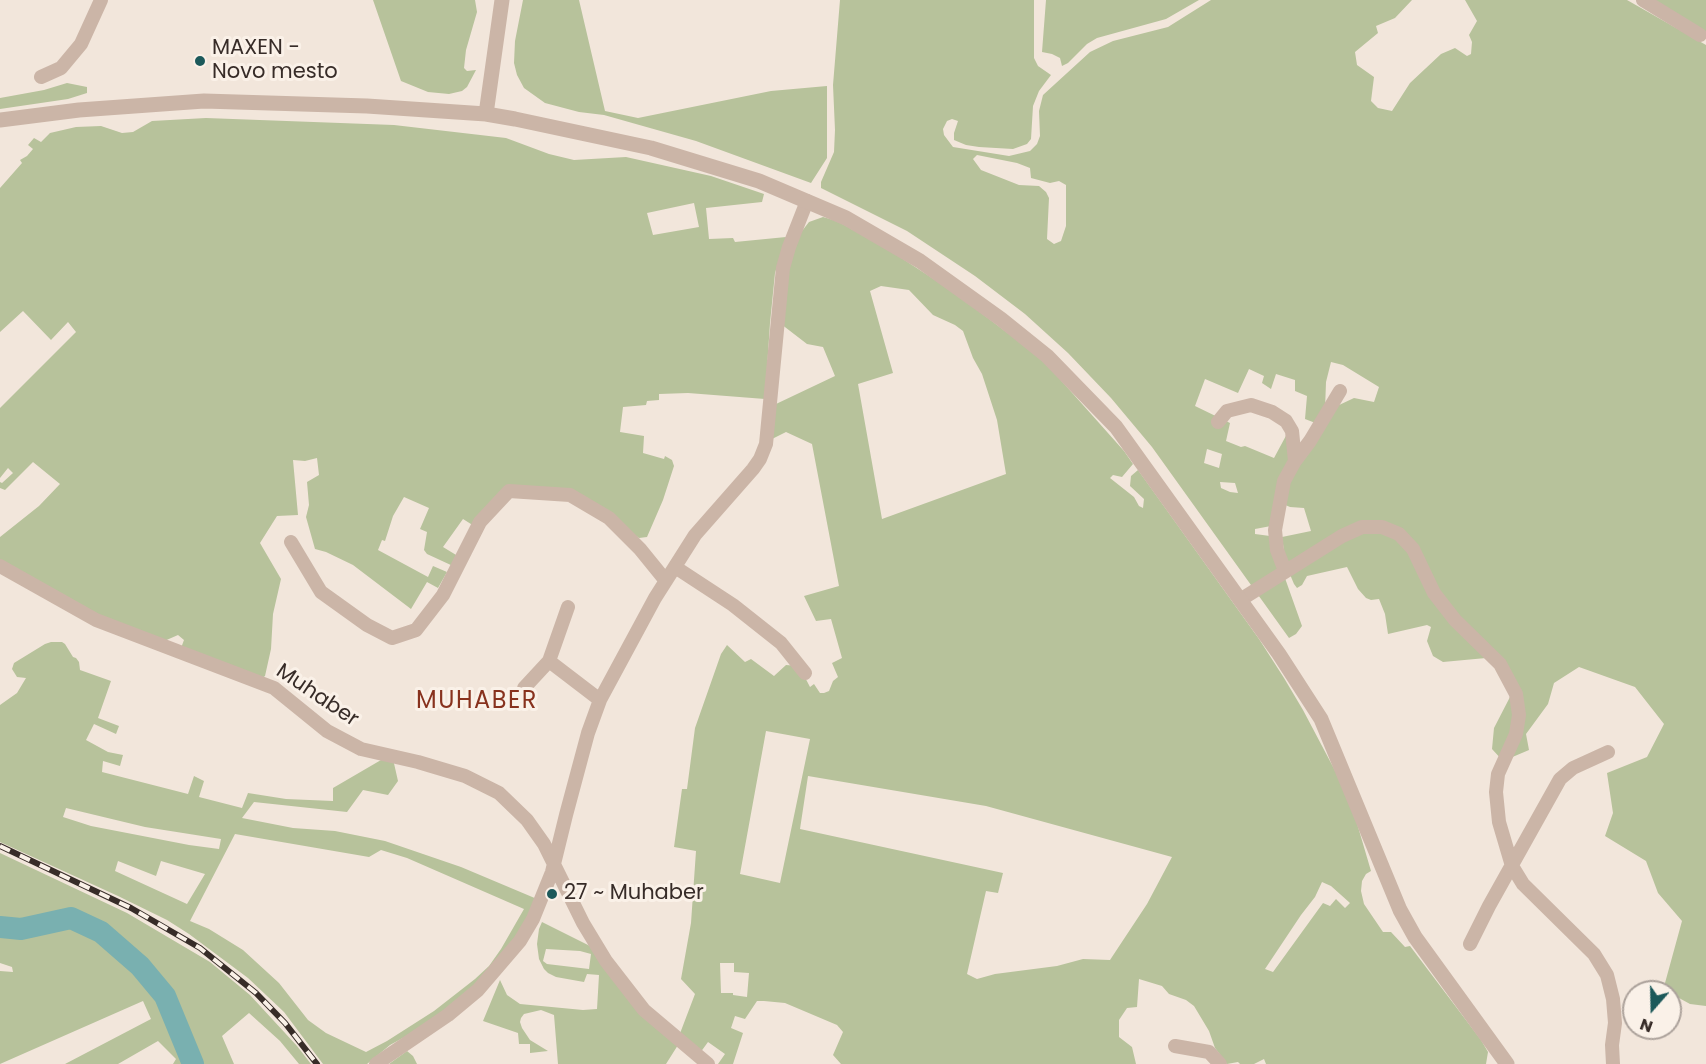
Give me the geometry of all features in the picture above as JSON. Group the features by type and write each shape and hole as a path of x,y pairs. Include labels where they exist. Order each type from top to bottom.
{"street":[{"path":"41,77 61,68 81,44 101,0"},
{"path":"486,114 502,0"},
{"path":"1643,0 1700,35"},
{"path":"0,120 79,110 204,101 367,106 515,118 651,148 759,181 846,218 920,261 1001,319 1047,356 1116,427 1279,654 1321,719 1400,910 1415,937 1501,1061"},
{"path":"376,1064 448,1015 478,990 520,941 543,896 554,867 588,733 600,700 666,581 695,535 753,469 766,444 783,268 807,201"},
{"path":"1285,571 1277,550 1275,530 1284,481 1340,391"},
{"path":"1218,422 1227,411 1251,405 1272,412 1286,422 1292,431 1295,460"},
{"path":"291,542 321,592 367,624 392,638 416,630 443,595 480,522 509,491 570,495 609,518 640,549 666,581"},
{"path":"1240,600 1342,536 1362,527 1382,527 1399,534 1413,549 1434,592 1455,620 1500,664 1516,694 1519,715 1516,734 1498,774 1496,792 1499,822 1512,866 1522,884 1594,954 1607,975 1616,1023 1612,1045 1613,1064"},
{"name":"Muhaber","path":"0,566 96,620 274,688 327,731 361,749 465,776 499,793 527,820 544,844 583,923 606,961 644,1010 708,1064"},
{"path":"675,567 733,605 781,643 805,673"},
{"path":"524,688 549,661 568,607"},
{"path":"549,661 600,700"},
{"path":"1470,944 1560,779 1574,768 1608,752"},
{"path":"1175,1046 1209,1052 1220,1064"}],"green space":[{"path":"373,0 475,0 477,12 466,50 464,68 467,71 476,70 467,87 462,91 449,94 428,92 401,81"},
{"path":"523,0 579,0 605,111 638,118 771,91 827,86 827,158 811,183 696,141 604,115 579,112 545,103 524,88 514,63 515,41"},
{"path":"840,0 1034,0 1034,58 1038,66 1051,75 1039,91 1033,106 1031,139 1027,144 1013,149 979,147 954,140 958,121 952,119 947,121 943,129 944,135 953,147 1009,156 1030,151 1037,144 1040,136 1039,111 1043,95 1090,52 1113,41 1168,27 1211,0 1412,0 1395,18 1376,26 1378,33 1355,52 1357,65 1374,77 1371,101 1378,108 1392,111 1410,83 1441,54 1455,48 1467,56 1471,54 1472,42 1469,35 1477,21 1465,0 1627,0 1706,45 1706,1006 1690,1004 1682,1000 1682,980 1666,980 1682,921 1658,893 1646,861 1605,836 1613,813 1607,773 1647,757 1664,724 1635,687 1579,667 1554,683 1548,704 1526,734 1529,750 1503,761 1492,749 1494,728 1510,697 1513,678 1486,658 1443,662 1433,656 1427,641 1431,627 1427,625 1388,634 1385,614 1379,599 1366,598 1358,589 1347,567 1307,576 1302,585 1297,588 1294,584 1286,565 1282,537 1311,531 1304,508 1283,504 1290,478 1337,406 1354,398 1374,402 1379,387 1343,365 1331,362 1326,382 1325,410 1318,424 1305,419 1307,396 1295,391 1295,380 1276,374 1271,389 1262,383 1264,376 1249,369 1238,393 1205,379 1195,406 1230,423 1226,441 1274,458 1288,432 1289,458 1271,526 1255,529 1255,534 1270,536 1302,626 1296,634 1289,638 1152,447 1111,398 1068,353 1025,314 975,276 907,231 821,188 821,182 834,152 833,85","holes":["977,155 1030,168 1031,178 1050,183 1059,181 1066,185 1066,226 1061,241 1054,244 1047,239 1049,198 1046,192 1039,186 1019,185 981,170 973,159","1207,449 1222,454 1219,468 1204,463","1220,482 1235,483 1238,493 1221,488"]},
{"path":"1046,0 1199,0 1166,19 1097,38 1062,66 1060,58 1042,52"},
{"path":"1647,0 1706,0 1706,33"},
{"path":"67,83 87,87 87,93 68,99 0,109 0,98 44,90"},
{"path":"206,118 394,125 506,138 549,154 574,160 626,157 711,176 764,194 762,202 706,208 709,239 733,238 735,242 786,237 775,273 765,399 688,393 659,394 659,400 647,401 646,405 623,407 620,432 644,436 643,453 664,459 665,456 672,460 674,466 663,500 647,537 639,538 583,500 503,497 482,531 463,519 443,547 466,561 453,566 427,554 424,550 427,532 420,529 429,508 404,497 393,516 385,541 382,540 378,550 428,577 433,566 447,572 438,588 427,582 411,609 353,565 315,549 306,517 309,505 307,482 319,475 317,458 305,461 293,460 298,515 277,516 260,543 281,579 273,614 271,649 265,676 261,679 181,648 184,640 178,635 162,642 99,618 0,562 0,537 39,506 60,484 33,462 5,490 0,488 0,482 2,483 13,473 8,468 0,478 0,408 76,332 68,322 51,340 23,311 0,332 0,188 22,163 20,160 33,149 28,145 34,138 41,142 50,133 76,127 101,126 122,133 133,132 152,121","holes":["694,203 699,227 653,235 647,213"]},
{"path":"823,217 837,221 886,248 952,291 1042,359 1124,451 1133,464 1122,477 1113,475 1110,478 1134,497 1139,506 1143,508 1144,499 1130,486 1131,476 1138,470 1259,639 1303,710 1340,780 1356,820 1371,871 1362,881 1361,891 1364,904 1383,932 1391,932 1405,947 1410,946 1481,1040 1488,1052 1486,1064 1266,1064 1264,1059 1254,1064 1238,1062 1227,1064 1215,1048 1209,1031 1194,1006 1186,1000 1169,994 1162,986 1139,979 1137,1007 1127,1008 1119,1020 1119,1037 1132,1047 1136,1064 841,1064 833,1055 843,1032 837,1025 785,1003 764,1001 757,1001 745,1019 735,1016 731,1028 743,1033 733,1064 718,1064 725,1054 708,1042 700,1053 679,1036 695,994 681,979 691,923 696,851 674,847 682,789 687,789 695,728 721,654 727,645 745,662 751,659 774,676 786,665 799,666 810,687 814,684 820,693 829,691 833,681 838,677 832,663 842,658 831,619 816,621 804,596 839,586 812,444 786,432 772,439 776,404 835,376 823,347 807,344 781,324 790,257 802,231 809,222","holes":["881,286 909,290 933,315 963,331 982,374 997,420 1006,474 882,519 858,384 893,373 870,291","766,731 810,739 780,883 740,874","808,776 986,806 1172,857 1147,904 1110,960 1083,959 1057,966 995,974 977,979 967,974 986,891 998,893 1003,873 800,829","1322,882 1331,886 1350,903 1345,908 1336,899 1330,906 1323,903 1273,972 1265,969 1315,897","720,963 734,963 734,972 749,973 747,997 733,995 733,993 721,993"]},
{"path":"62,642 79,662 80,670 111,681 98,718 119,726 116,734 94,724 86,740 108,752 123,755 120,766 103,761 102,772 188,794 194,776 204,781 199,797 242,808 248,793 286,799 333,801 333,788 381,760 393,759 398,781 388,795 363,790 347,812 254,802 242,818 293,828 335,831 385,841 461,867 537,899 516,940 472,991 410,1034 390,1045 367,1064 323,1064 284,1012 248,978 189,934 167,920 118,896 0,842 0,705 17,693 26,678 17,677 12,669 14,663 45,644","holes":["66,808 145,827 221,839 219,849 91,826 63,817","235,834 369,857 381,850 407,858 524,909 501,949 489,966 475,979 434,1011 366,1052 326,1033 308,1020 279,983 243,950 209,929 190,921","118,861 156,876 161,861 205,874 187,904 115,871"]},
{"path":"0,853 127,913 210,962 250,995 311,1064 299,1064 280,1041 249,1013 222,1036 234,1064 173,1064 176,1059 158,1041 118,1064 65,1064 151,1019 143,1001 0,1064 0,971 13,972 12,967 0,963"},
{"path":"542,922 596,949 678,1045 666,1064 558,1064 554,1015 541,1010 524,1014 521,1018 522,1028 530,1040 548,1051 530,1053 530,1044 519,1044 518,1033 483,1021 500,980 507,995 520,1004 583,1010 597,1009 599,975 587,974 584,982 556,977 548,973 539,959 537,944","holes":["546,949 591,954 589,969 547,964 543,961"]},
{"path":"407,1051 417,1064 389,1064"}],"waterway":[{"path":"0,927 21,929 71,918 101,932 140,966 165,996 193,1064"}],"railway":[{"path":"0,846 131,908 200,948 256,993 285,1023 317,1064"}],"place":[{"name":"MAXEN - Novo mesto","path":"200,61"},
{"name":"27 ~ Muhaber","path":"552,894"}],"district":[{"name":"MUHABER","path":"477,702"}]}
